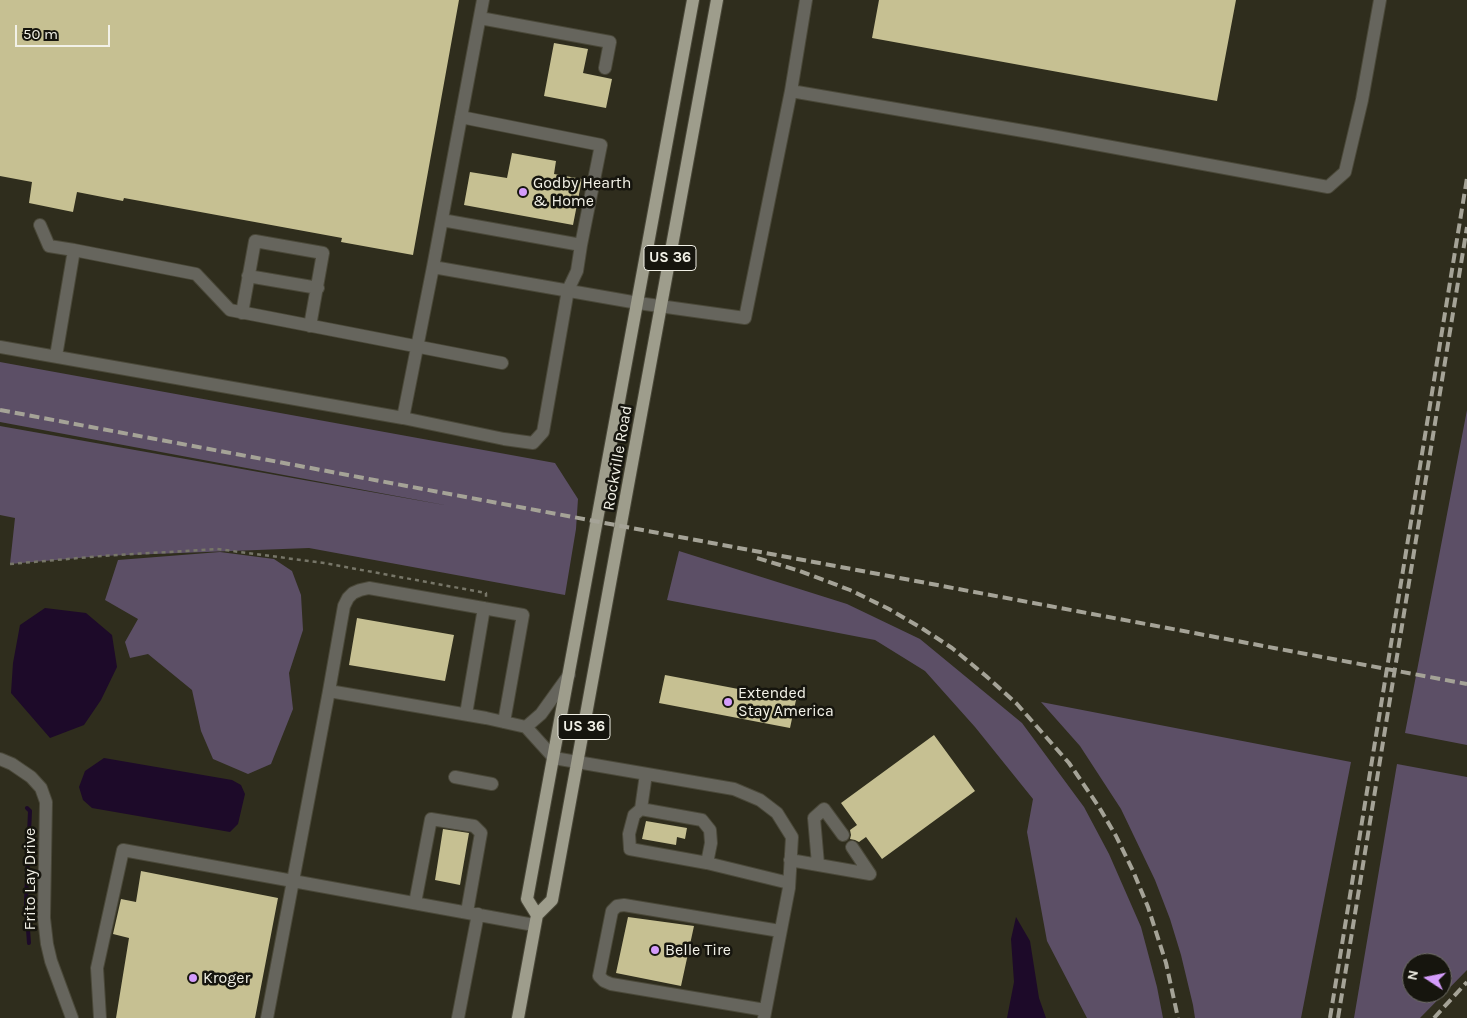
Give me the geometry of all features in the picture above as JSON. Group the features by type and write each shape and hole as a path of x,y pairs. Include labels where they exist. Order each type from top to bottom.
{"main road":[{"name":"Rockville Road","path":"535,920 527,899 693,0"},
{"name":"Rockville Road","path":"518,1018 535,920 552,900 717,0"}],"street":[{"path":"403,418 483,0"},
{"path":"433,267 638,303 745,318 791,91 806,0"},
{"path":"791,91 1328,187 1345,172 1362,100 1380,0"},
{"path":"480,18 610,42 605,68"},
{"path":"0,346 403,418 504,439 534,442 543,432 568,290 577,271 601,145 461,117"},
{"path":"442,220 581,245"},
{"path":"40,225 49,246 196,274 230,310 502,363"},
{"path":"242,313 255,241 323,253 310,326"},
{"path":"56,356 74,250"},
{"path":"248,276 318,288"},
{"path":"267,1018 344,606 348,598 353,593 369,588 523,615 504,722"},
{"path":"466,714 484,608"},
{"path":"526,727 541,714 569,674"},
{"path":"329,691 466,714 526,727 554,758 734,789 760,800 777,813 792,837 789,883 765,1014 611,984 604,981 599,976 612,911 617,906 624,905 780,932"},
{"name":"Frito Lay Drive","path":"0,758 31,777 41,788 46,802 44,918 47,944 51,961 72,1018"},
{"path":"646,774 641,809 634,815 629,834 630,849 707,863 789,883"},
{"path":"455,777 492,784"},
{"path":"641,809 702,820 710,830 711,843 707,863"},
{"path":"818,864 814,818 824,809 843,836"},
{"path":"415,903 430,819 474,826 481,833 458,1018"},
{"path":"790,860 870,874 852,847"},
{"path":"100,1018 97,968 123,850 472,913 535,920"}],"path":[{"path":"10,564 217,548 324,563 486,593 484,608"}],"shaded area":[{"path":"0,362 555,463 578,499 576,529 565,595 309,548 102,556 10,564 15,518 0,515 0,426 450,506 0,422"},
{"path":"1467,410 1467,745 1405,733"},
{"path":"679,551 847,604 920,639 1022,723 1084,807 1109,854 1141,927 1163,1018 1087,1018 1047,941 1027,832 1033,799 975,727 925,671 875,640 667,600"},
{"path":"220,552 274,559 292,571 301,595 303,630 289,673 293,709 271,764 248,774 213,759 201,731 192,690 148,654 130,658 125,642 138,619 105,600 118,560"},
{"path":"45,608 86,613 112,635 117,667 101,700 84,725 50,738 11,693 13,663 20,625"},
{"path":"1041,702 1351,762 1301,1018 1195,1018 1181,955 1170,919 1155,880 1121,809 1080,746"},
{"path":"104,758 232,780 241,785 245,794 238,824 230,832 92,808 83,800 79,787 85,771"},
{"path":"1397,764 1467,777 1467,970 1452,985 1452,953 1402,953 1402,1003 1435,1003 1420,1018 1354,1018"},
{"path":"1016,917 1030,941 1039,998 1046,1018 1007,1018 1014,982 1011,939"}],"building":[{"path":"0,0 459,0 413,255 341,242 342,238 124,198 123,201 77,192 73,212 29,203 32,182 0,176"},
{"path":"879,0 1236,0 1217,101 872,38"},
{"path":"554,43 588,49 583,73 612,79 606,108 544,96"},
{"name":"Godby Hearth & Home","path":"512,153 556,161 554,174 582,179 573,225 464,205 470,172 507,178"},
{"path":"357,618 454,635 445,681 349,665"},
{"name":"Extended Stay America","path":"665,675 796,700 790,728 659,703"},
{"path":"934,735 975,791 882,859 866,837 859,842 850,839 850,830 857,825 841,803"},
{"path":"646,821 687,828 685,839 677,837 676,845 642,839"},
{"path":"443,829 469,833 460,885 435,880"},
{"name":"Kroger","path":"141,871 278,898 255,1018 116,1018 129,938 113,934 121,899 136,902"},
{"name":"Belle Tire","path":"628,917 694,926 681,986 616,973"}],"waterway":[{"path":"27,808 30,811 26,902 29,943"}],"railway":[{"path":"1330,1018 1467,178"},
{"path":"1338,1018 1467,227"},
{"path":"0,410 1467,684"},
{"path":"757,558 800,571 850,590 889,609 952,648 1017,704 1069,763 1116,836 1148,907 1166,963 1178,1018"},
{"path":"1434,1018 1467,982"}],"place":[{"name":"Godby Hearth & Home","path":"523,192"},
{"name":"Extended Stay America","path":"728,702"},
{"name":"Belle Tire","path":"655,950"},
{"name":"Kroger","path":"193,978"}]}
